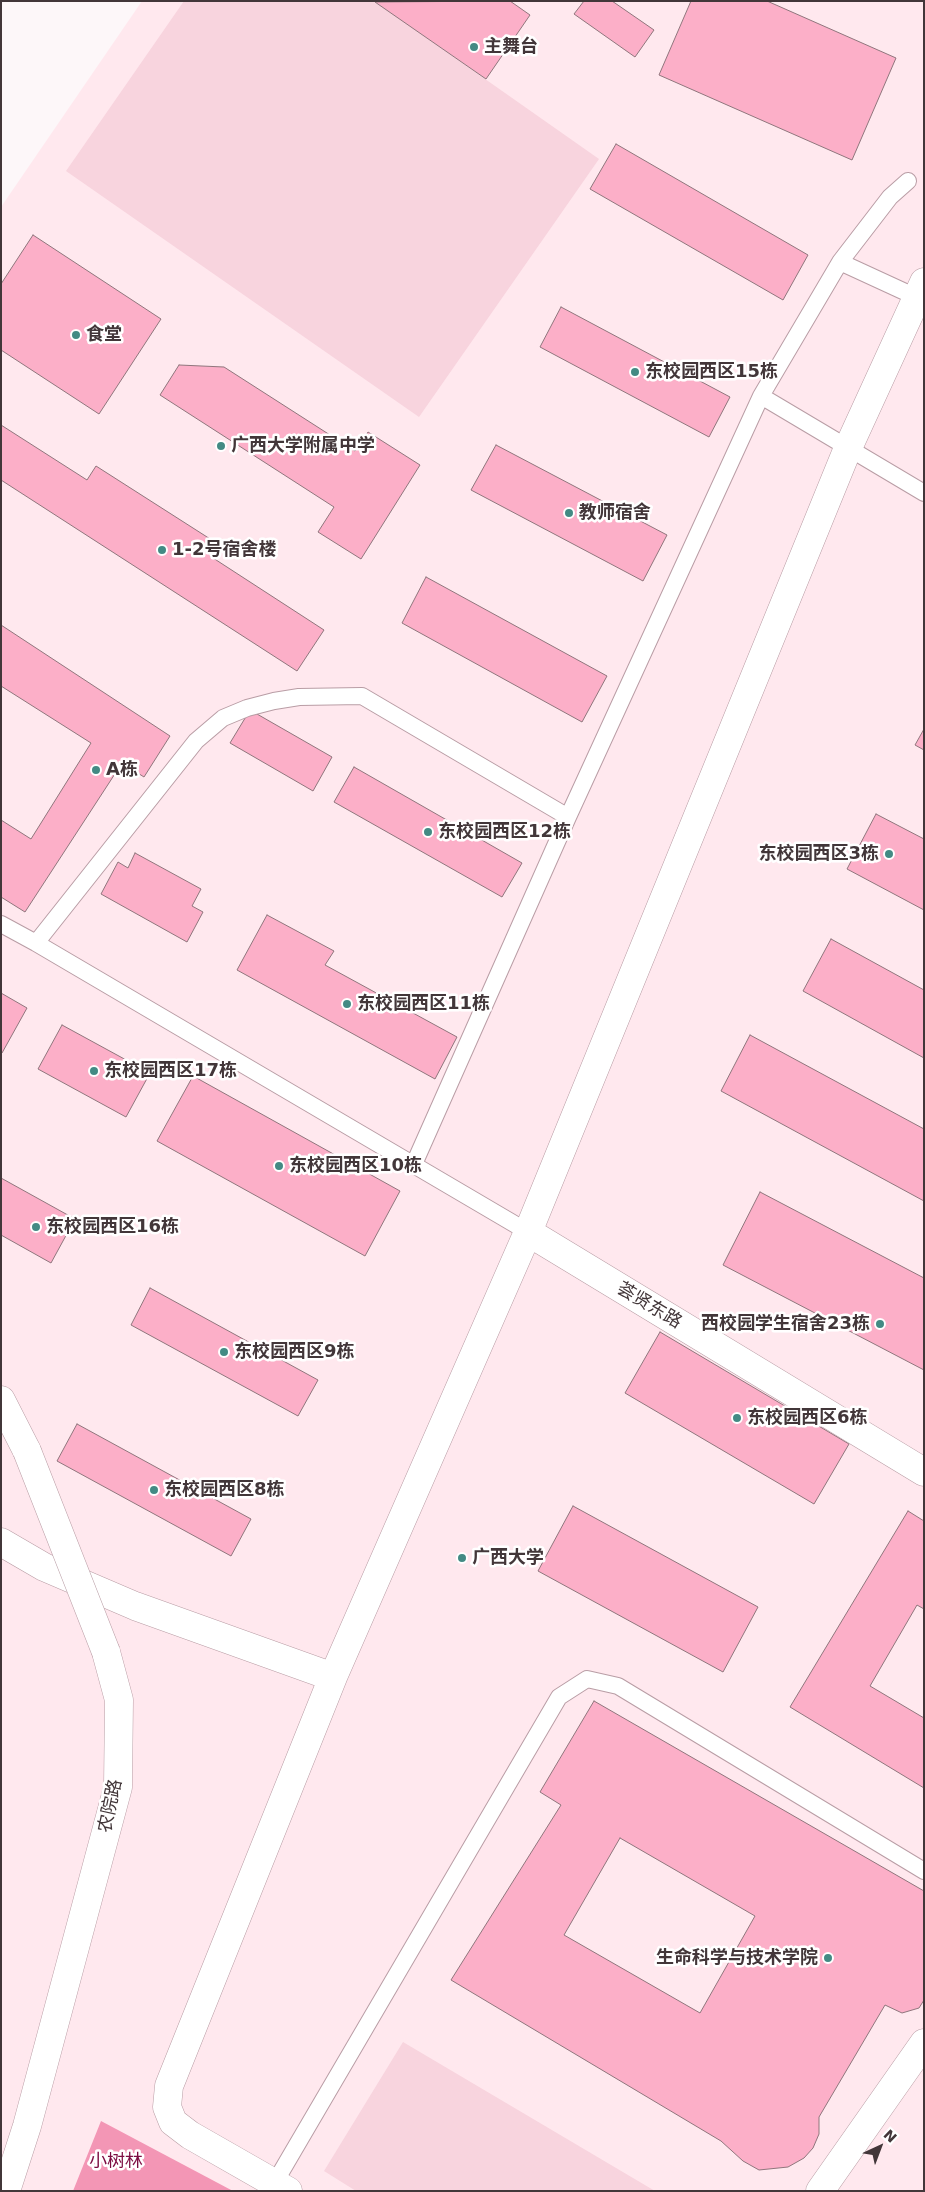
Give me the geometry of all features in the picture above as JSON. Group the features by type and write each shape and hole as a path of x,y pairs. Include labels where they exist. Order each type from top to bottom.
{"street":[{"path":"281,2187 190,2135 173,2122 167,2107 168,2086 333,1677 528,1232 848,448 920,290"},
{"name":"荟贤东路","path":"528,1232 924,1472"},
{"name":"农院路","path":"1,1400 27,1451 106,1652 119,1700 118,1787 27,2126 6,2191"},
{"path":"1,1542 44,1567 135,1606 333,1677"},
{"path":"820,2191 924,2043"}],"lane":[{"path":"414,1164 568,817 761,396 840,262 890,197 908,181"},
{"path":"840,262 920,290"},
{"path":"761,396 924,493"},
{"path":"36,943 196,741 223,718 247,708 274,701 298,697 362,696 568,817"},
{"path":"1,924 528,1232"},
{"path":"281,2187 559,1697 587,1679 618,1686 924,1871"}],"shaded area":[{"name":"广西大学","path":"142,1 924,1 924,2191 1,2191 1,207"},
{"path":"184,1 374,1 599,159 419,417 66,171"},
{"path":"403,2042 655,2191 356,2191 324,2171"}],"green space":[{"name":"小树林","path":"101,2121 233,2191 73,2191"}],"building":[{"name":"主舞台","path":"510,1 530,15 486,79 375,2"},
{"path":"584,1 612,1 654,30 635,57 574,14"},
{"path":"691,1 767,1 896,58 852,160 659,75"},
{"path":"616,144 808,255 783,300 590,189"},
{"name":"食堂","path":"33,235 161,319 99,414 1,350 1,284"},
{"name":"东校园西区15栋","path":"561,307 730,397 709,437 540,347"},
{"path":"179,365 224,367 355,451 368,432 420,465 361,559 318,532 334,507 160,395"},
{"name":"1-2号宿舍楼","path":"1,425 87,480 96,466 218,544 210,556 324,630 297,671 1,480"},
{"name":"教师宿舍","path":"496,445 667,535 643,581 471,490"},
{"path":"426,577 607,676 582,722 402,623"},
{"name":"A栋","path":"1,625 170,736 144,777 122,763 25,912 1,897 1,820 31,839 91,743 1,686"},
{"path":"250,710 332,757 313,791 230,743"},
{"path":"924,729 924,750 915,745"},
{"name":"东校园西区12栋","path":"354,767 522,863 502,897 334,802"},
{"name":"东校园西区3栋","path":"876,814 924,839 924,910 847,869"},
{"path":"135,853 201,889 192,906 203,912 187,942 101,894 118,862 128,868"},
{"name":"东校园西区11栋","path":"267,915 334,951 325,965 457,1037 435,1079 237,970"},
{"path":"831,939 924,990 924,1058 803,991"},
{"path":"1,993 27,1008 2,1053 1,1052"},
{"name":"东校园西区17栋","path":"62,1025 150,1073 126,1117 38,1069"},
{"path":"750,1035 924,1129 924,1201 721,1091"},
{"name":"东校园西区10栋","path":"193,1076 400,1191 365,1256 157,1141"},
{"name":"东校园西区16栋","path":"1,1178 75,1219 51,1263 1,1235"},
{"name":"西校园学生宿舍23栋","path":"760,1192 924,1278 924,1370 723,1265"},
{"name":"东校园西区9栋","path":"150,1288 318,1380 298,1416 131,1325"},
{"name":"东校园西区6栋","path":"660,1332 849,1444 814,1504 625,1393"},
{"name":"东校园西区8栋","path":"77,1424 251,1519 231,1556 57,1461"},
{"path":"573,1506 758,1607 723,1672 538,1571"},
{"path":"908,1511 924,1521 924,1609 917,1605 870,1686 924,1718 924,1788 790,1707"},
{"name":"生命科学与技术学院","path":"594,1701 924,1891 924,2000 919,2008 902,2013 885,2005 819,2117 819,2134 813,2148 804,2158 788,2167 759,2170 743,2161 721,2141 451,1980 561,1805 540,1792","holes":["620,1838 755,1916 700,2013 564,1935"]}],"place":[{"name":"主舞台","path":"474,47"},
{"name":"食堂","path":"76,335"},
{"name":"东校园西区15栋","path":"635,372"},
{"name":"广西大学附属中学","path":"221,446"},
{"name":"教师宿舍","path":"569,513"},
{"name":"1-2号宿舍楼","path":"162,550"},
{"name":"A栋","path":"96,770"},
{"name":"东校园西区12栋","path":"428,832"},
{"name":"东校园西区3栋","path":"889,854"},
{"name":"东校园西区11栋","path":"347,1004"},
{"name":"东校园西区17栋","path":"94,1071"},
{"name":"东校园西区10栋","path":"279,1166"},
{"name":"东校园西区16栋","path":"36,1227"},
{"name":"西校园学生宿舍23栋","path":"880,1324"},
{"name":"东校园西区9栋","path":"224,1352"},
{"name":"东校园西区6栋","path":"737,1418"},
{"name":"东校园西区8栋","path":"154,1490"},
{"name":"广西大学","path":"462,1558"},
{"name":"生命科学与技术学院","path":"828,1958"}]}
